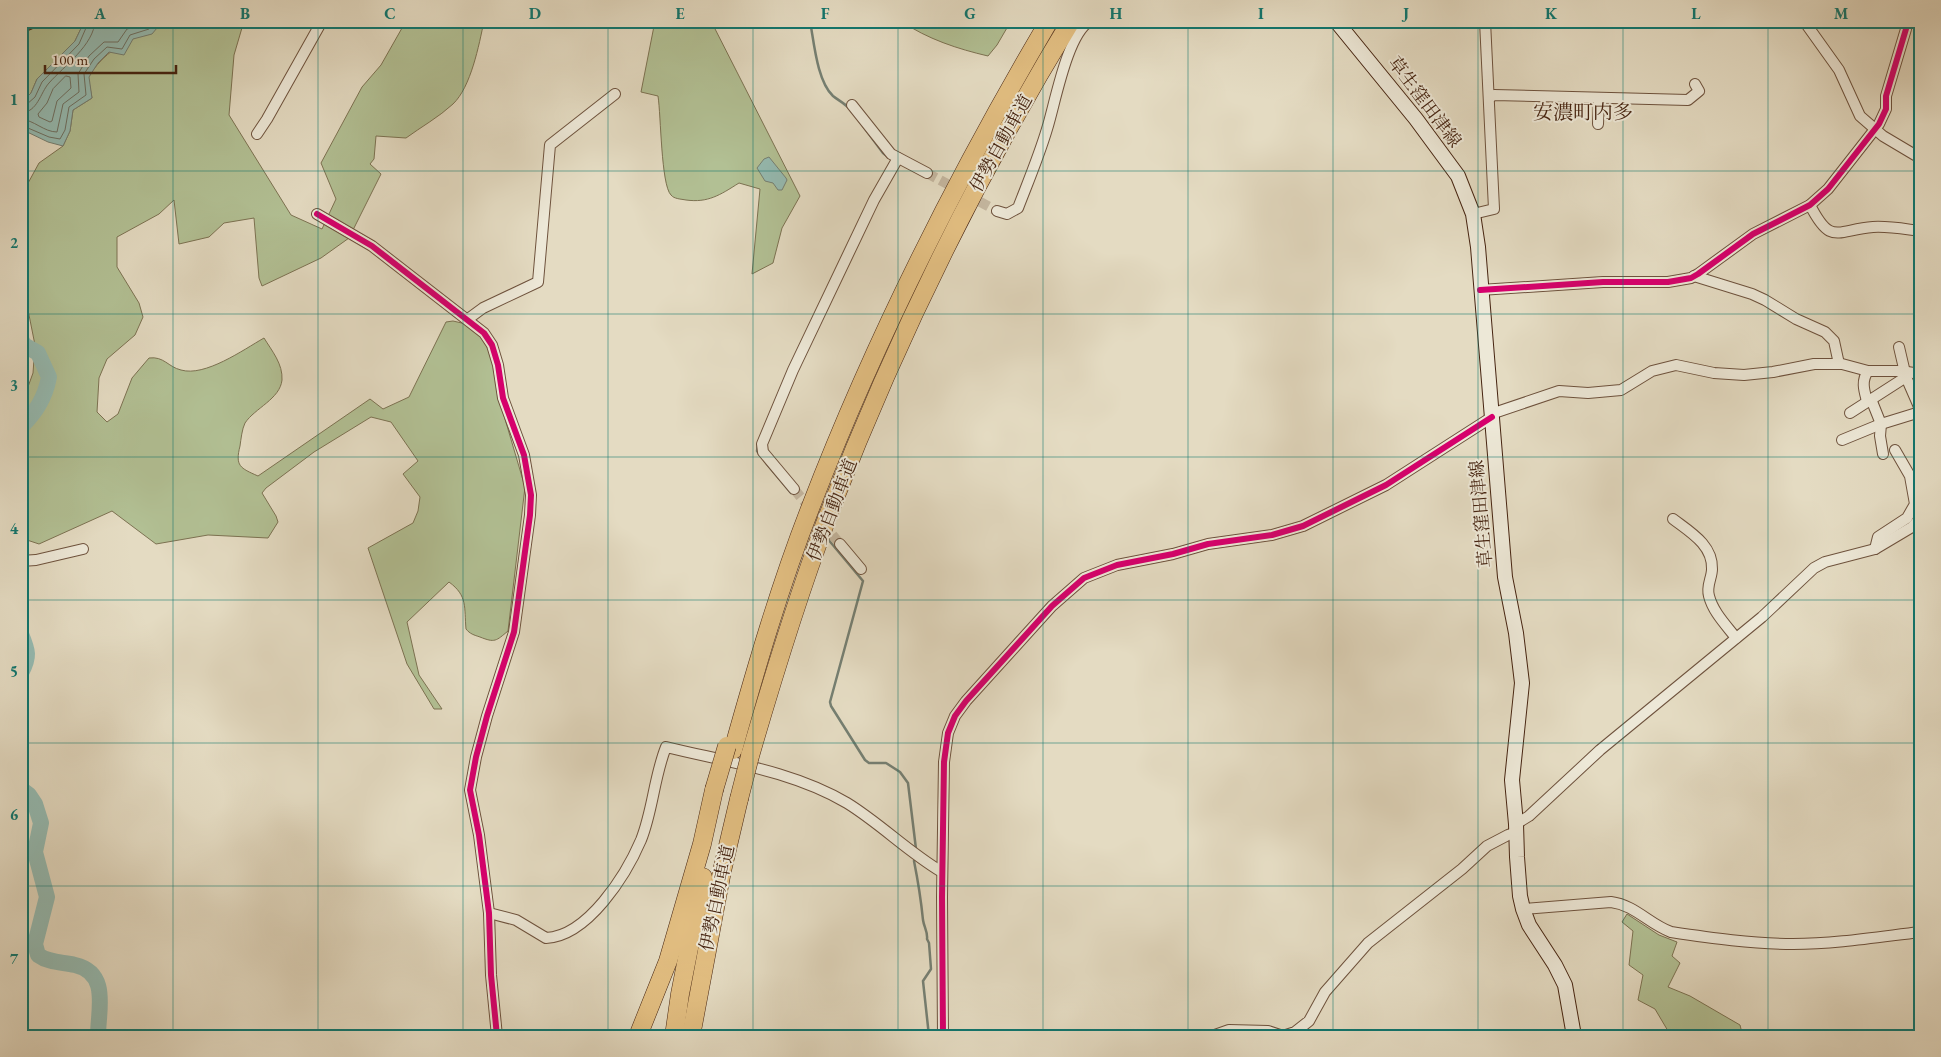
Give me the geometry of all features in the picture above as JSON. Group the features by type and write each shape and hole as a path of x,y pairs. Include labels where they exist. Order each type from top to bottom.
{"highway":[{"name":"伊勢自動車道","path":"691,1036 722,870 725,794 730,748 811,506 891,316 956,184 1049,21"},
{"name":"伊勢自動車道","path":"674,1036 701,886 725,794 750,756 798,600 826,522 868,417 950,239 1002,139 1071,21"},
{"path":"638,1036 668,961 702,844 725,794"},
{"path":"698,1036 704,983 703,968"}],"main road":[{"path":"21,25 31,21"},
{"name":"草生窪田津線","path":"1336,21 1410,111 1458,176 1472,214 1478,246 1480,290 1505,577 1516,632 1522,683 1512,780 1517,873 1523,909 1565,985 1569,999 1574,1036"}],"street":[{"path":"257,134 322,21"},
{"path":"997,211 1006,214 1018,208 1047,130 1054,102 1074,42 1083,25 1090,21"},
{"path":"1472,214 1494,209 1485,21"},
{"path":"1804,21 1839,70 1860,116 1875,130 1920,158"},
{"path":"1480,290 1590,282 1679,281 1694,276 1753,234 1810,205 1828,188 1875,130 1886,109 1886,96 1906,29 1906,21"},
{"path":"1489,98 1494,95 1688,100 1699,91 1696,84"},
{"path":"468,320 483,308 538,282 550,145 614,94"},
{"path":"1598,98 1598,124"},
{"path":"852,105 886,149 898,158 927,173"},
{"path":"794,489 763,452 763,441 798,361 874,200 898,158"},
{"path":"1810,205 1819,222 1832,233 1838,234 1872,227 1920,231"},
{"path":"318,214 372,246 484,333 492,345 498,365 503,398 524,455 531,494 530,516 514,632 487,716 476,757 470,790 479,835 489,914 491,975 497,1036"},
{"path":"1694,276 1765,300 1796,319 1825,332 1834,341 1839,364"},
{"path":"1899,347 1906,375 1920,409"},
{"path":"944,1036 942,872 944,762 950,726 966,701 1067,592 1084,578 1117,565 1174,554 1208,544 1272,535 1303,526 1386,486 1492,416 1560,391 1588,393 1621,390 1652,370 1676,366 1714,373 1744,375 1773,372 1814,364 1839,364 1868,371 1906,375 1920,374"},
{"path":"1868,371 1864,377 1864,384 1869,400 1881,424 1880,436 1883,454"},
{"path":"1850,413 1906,375"},
{"path":"1842,440 1881,424 1920,412"},
{"path":"1875,549 1878,537 1907,518 1915,504 1910,476 1895,450"},
{"path":"1673,519 1705,546 1711,558 1712,570 1707,589 1709,597 1716,611 1736,638"},
{"path":"1212,1036 1229,1030 1268,1031 1285,1036 1296,1032 1309,1021 1325,992 1368,943 1462,869 1487,846 1508,835 1600,750 1762,616 1814,568 1825,562 1875,549 1919,524"},
{"path":"840,544 861,569"},
{"path":"21,561 36,560 83,549"},
{"path":"489,914 516,920 546,938 566,935 584,922 614,889 640,841 666,747 788,777 812,786 855,808 888,832 911,853 942,872"},
{"path":"1523,909 1611,902 1621,903 1634,909 1661,928 1671,932 1767,944 1840,941 1920,932"}],"green space":[{"path":"49,21 87,21 84,22 75,41 37,79 31,93 21,103 21,34"},
{"path":"158,21 244,21 234,55 229,115 291,215 322,229 336,199 321,163 362,87 381,65 406,21 484,21 477,53 469,77 465,87 453,104 406,138 376,136 374,159 370,164 381,174 349,238 321,258 262,286 259,278 254,218 224,223 209,237 179,244 174,200 159,214 117,237 117,267 139,303 143,317 135,335 107,359 99,378 97,412 107,422 118,414 132,378 149,358 162,360 181,370 201,370 224,361 264,338 279,363 282,380 277,393 245,423 238,458 240,466 258,476 370,399 383,409 409,397 446,322 453,321 466,324 483,338 494,363 500,402 525,487 508,631 495,640 485,639 469,632 466,629 465,608 462,597 449,582 407,622 419,675 442,709 434,709 407,664 368,548 413,523 418,511 420,497 403,474 418,461 391,422 371,417 314,452 266,488 262,493 278,522 268,538 208,535 156,544 112,511 39,544 21,538 21,406 33,373 35,345 21,275 21,220 27,185 39,163 63,146 70,131 73,110 92,98 88,77 102,59 132,39 151,33 161,22"},
{"path":"655,21 711,21 800,196 782,228 773,263 752,274 760,189 739,183 714,197 694,201 674,197 668,189 663,164 658,96 641,92"},
{"path":"901,21 1011,21 988,56 943,43"},
{"path":"1627,914 1659,935 1677,942 1672,956 1680,963 1668,987 1690,996 1740,1025 1742,1033 1747,1036 1671,1036 1655,1009 1638,1000 1643,975 1629,965 1633,931 1622,922"}],"water":[{"path":"84,22 162,22 152,34 133,39 124,55 109,52 98,63 89,77 92,98 73,110 70,131 63,146 48,142 21,129 21,103 31,93 37,79 75,41"},
{"path":"769,157 787,180 782,190 778,190 773,183 765,181 757,168 764,159"}],"waterway":[{"path":"810,21 817,61 823,81 833,96 849,108"},
{"path":"863,126 888,157"},
{"path":"21,339 24,345 38,353 49,377 39,404 21,427"},
{"path":"758,444 757,451 760,455"},
{"path":"766,463 791,493"},
{"path":"827,538 863,581 830,702 831,706 865,760 869,763 886,763 900,772 908,783 916,849"},
{"path":"21,634 27,654 21,673"},
{"path":"21,789 29,795 35,804 41,823 35,852 47,897 35,944 38,955 51,961 86,969 93,976 98,984 100,994 98,1036"},
{"path":"914,861 923,920 929,943 931,969 923,981 929,1036"}],"tunnel":[{"path":"927,173 997,211"},
{"path":"794,489 840,544"}],"cycle path":[{"path":"1480,290 1603,282 1668,282 1691,278 1753,234 1810,205 1828,189 1879,124 1886,109 1886,96 1906,29 1906,21"},
{"path":"317,214 372,246 484,333 492,345 498,365 503,398 524,455 531,495 530,515 514,632 487,716 476,757 470,790 479,835 489,913 491,975 497,1036"},
{"path":"943,1036 942,897 944,762 948,733 955,716 966,701 1052,606 1084,578 1117,565 1173,554 1208,544 1272,535 1303,526 1386,485 1492,417"}],"district":[{"name":"安濃町内多","path":"1583,112"}]}
